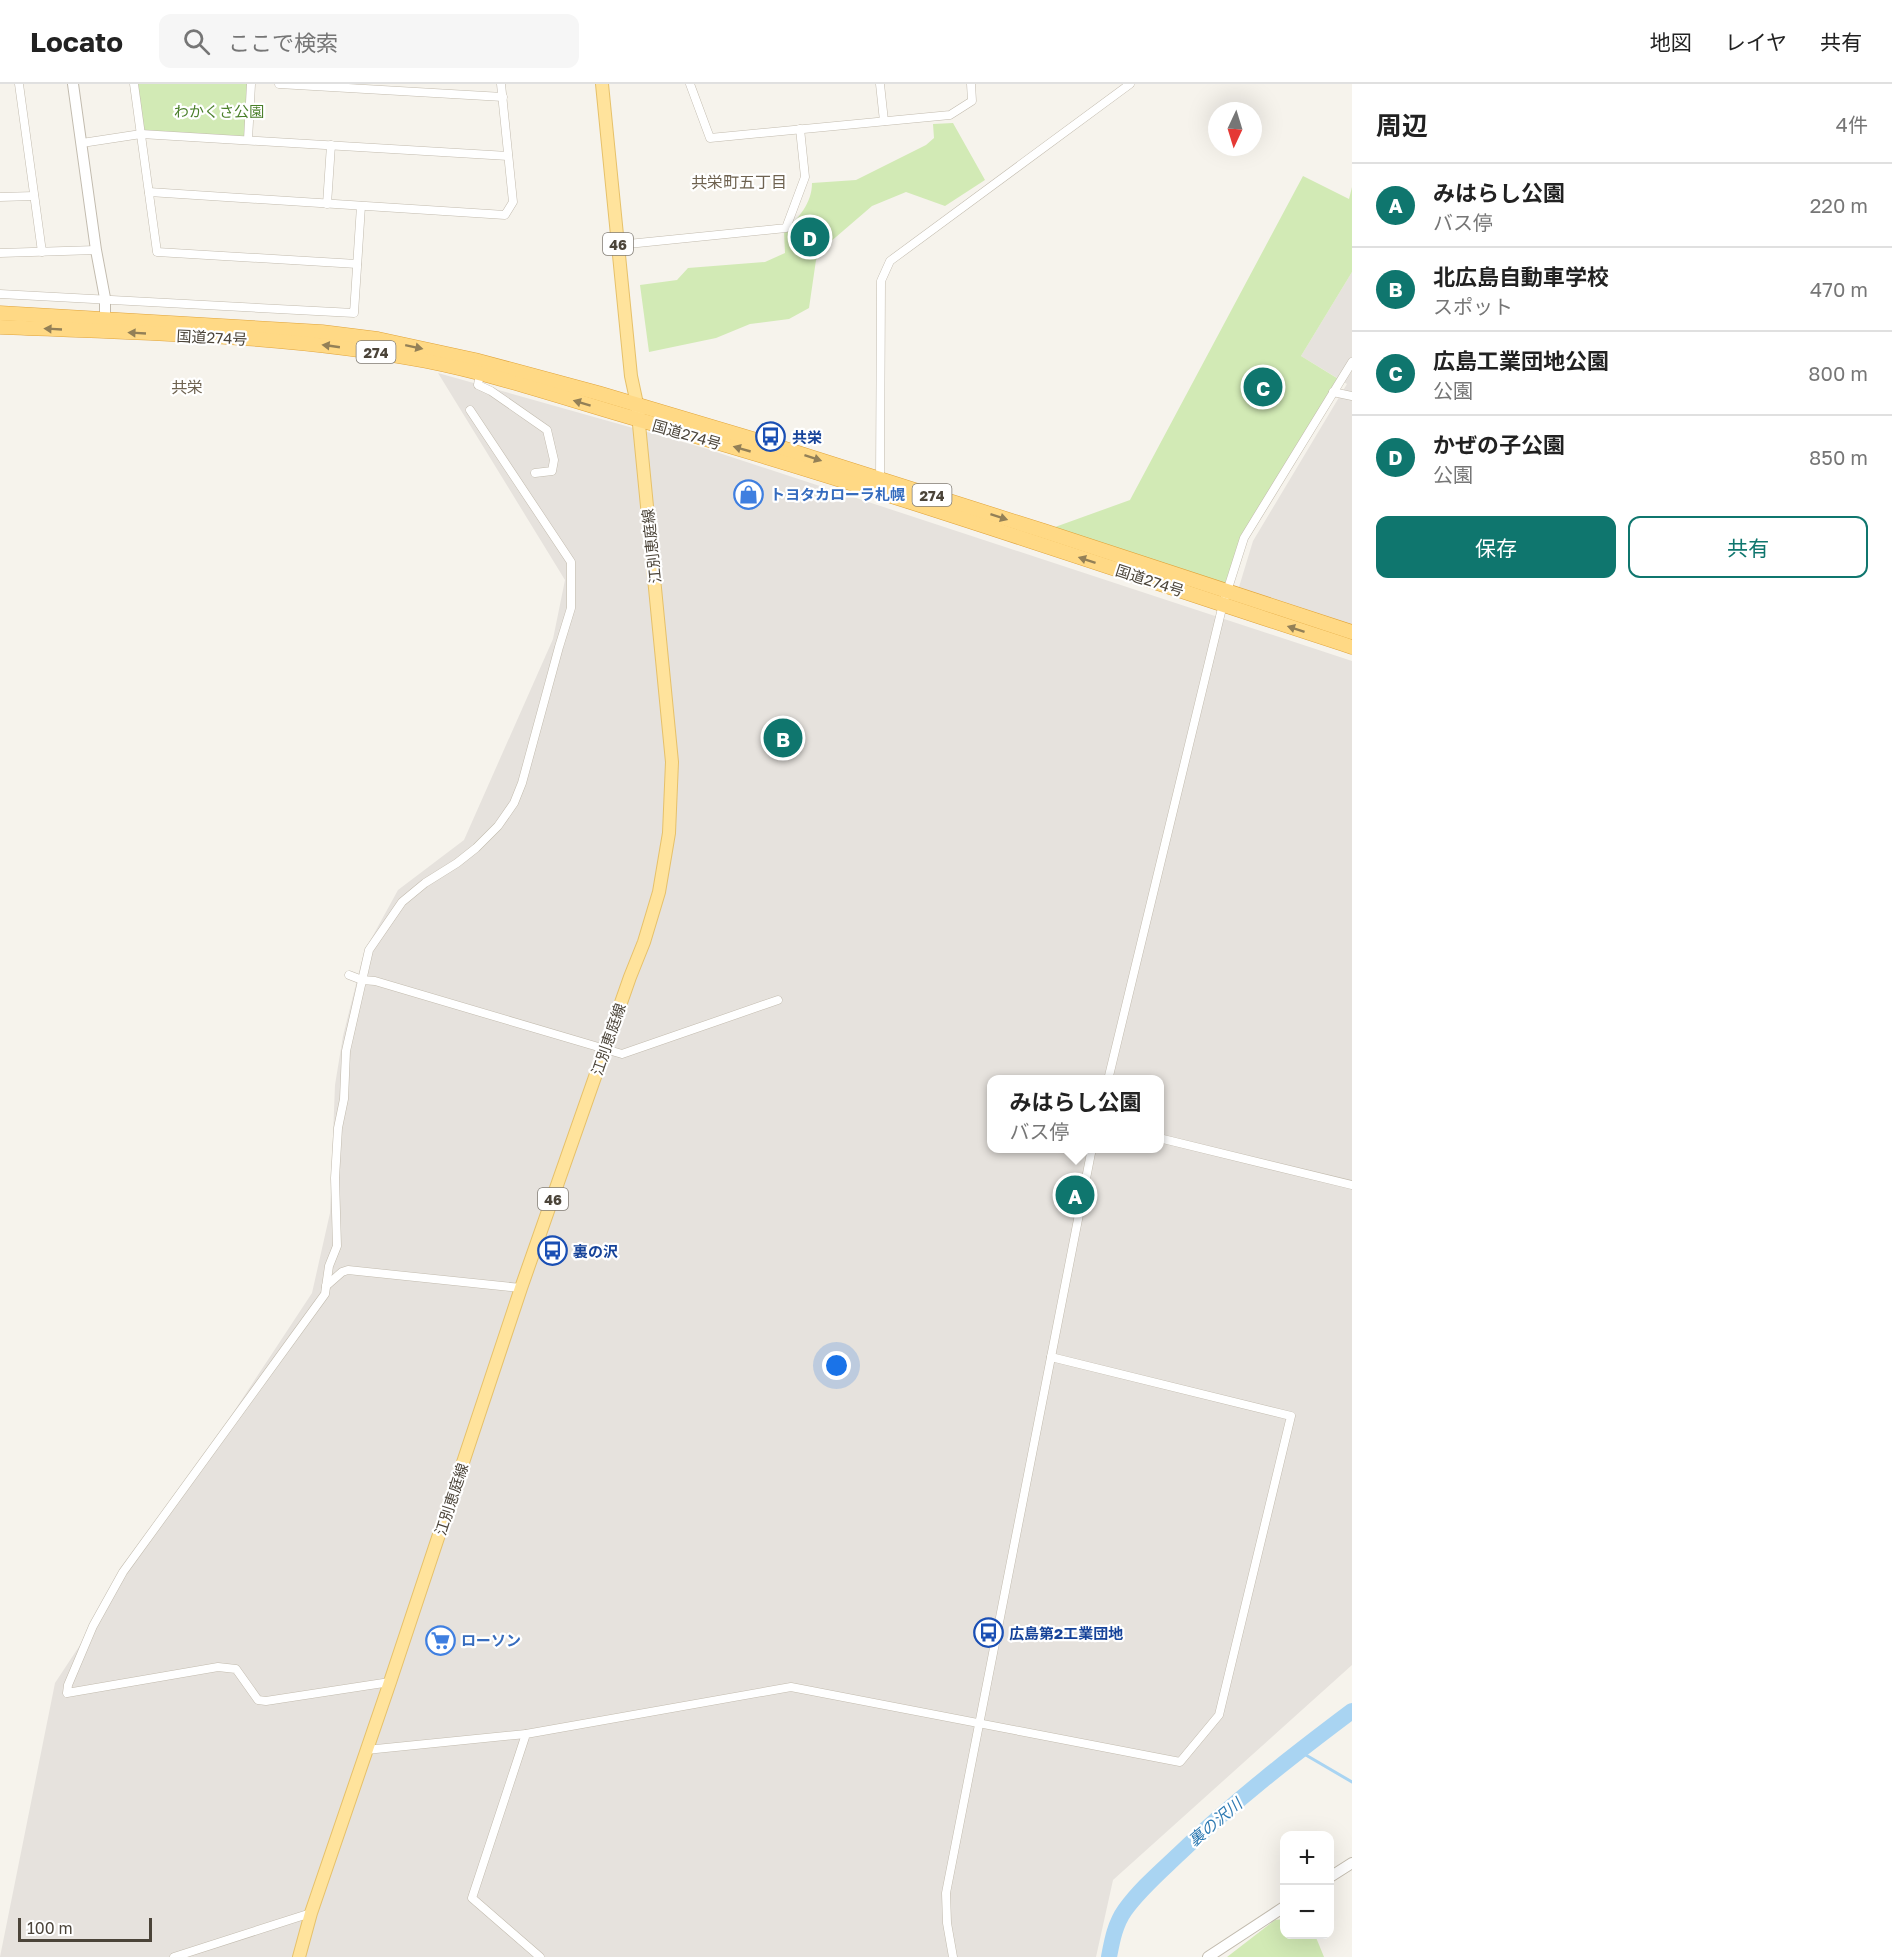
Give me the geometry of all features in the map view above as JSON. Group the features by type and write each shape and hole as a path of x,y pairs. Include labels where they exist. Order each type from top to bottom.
{"highway":[{"name":"国道274号","path":"0,313 323,345 429,362 480,374 774,459 879,486"},
{"name":"国道274号","path":"0,327 106,325 322,332 378,339 475,360 637,404 879,486 1225,598 1352,632"},
{"name":"国道274号","path":"1225,598 1352,647"}],"main road":[{"name":"江別恵庭線","path":"299,1957 311,1913 521,1288 644,942 659,892 669,833 672,762 637,404 631,376 602,84"}],"street":[{"path":"19,84 42,252"},
{"path":"73,84 96,250 105,298 106,325"},
{"path":"134,84 157,252 357,264"},
{"path":"248,140 251,84"},
{"path":"279,84 503,97"},
{"path":"149,192 505,214 513,202 501,84"},
{"path":"690,84 710,138 950,115 972,101 971,84"},
{"path":"880,84 884,121"},
{"path":"879,486 881,281 890,261 1130,84"},
{"path":"618,245 786,228 805,177 800,129"},
{"path":"82,143 141,134 508,156"},
{"path":"327,204 331,145"},
{"path":"0,197 34,196"},
{"path":"0,294 354,313 361,206"},
{"path":"0,254 96,250"},
{"path":"1109,1075 1225,598 1244,538 1352,362"},
{"path":"480,374 478,385 491,391 547,430 554,460 552,471 535,473"},
{"path":"1333,392 1352,396"},
{"path":"390,1682 266,1701 258,1700 236,1669 218,1667 67,1692 93,1626 123,1572 325,1294 329,1266 337,1246 338,1128 344,1099 346,1051 369,950 402,902 476,848 498,826 514,803 522,783 571,608 571,562 470,410"},
{"path":"349,975 622,1054 778,1000"},
{"path":"1164,1139 1352,1185"},
{"path":"953,1957 947,1923 946,1893 1091,1153"},
{"path":"326,1286 342,1272 348,1270 521,1288"},
{"path":"366,1750 526,1734 791,1687 1180,1762 1219,1715 1292,1416 1051,1357"},
{"path":"526,1734 472,1898 540,1957"},
{"path":"1334,1874 1352,1863"},
{"path":"1208,1957 1280,1910"},
{"path":"174,1957 311,1913"}],"shaded area":[{"path":"1352,272 1352,624 1239,587 1253,541 1347,384 1301,356"},
{"path":"438,373 704,448 1352,661 1352,1665 1113,1880 1096,1957 0,1957 55,1683 312,1293 330,1213 335,1085 343,1036 364,952 398,890 464,840 553,639 565,580"}],"green space":[{"name":"わかくさ公園","path":"134,84 251,84 248,140 141,134"},
{"path":"953,123 985,180 945,206 906,192 872,206 829,243 816,260 809,308 789,319 750,324 716,338 649,352 640,285 677,280 688,268 765,262 785,253 784,232 807,204 812,183 856,180 926,145 934,138 933,124"},
{"path":"1303,176 1349,199 1352,187 1352,272 1301,356 1340,380 1244,538 1226,591 1044,531 1130,500"},
{"path":"1280,1919 1280,1939 1317,1939 1324,1957 1227,1957 1275,1920"}],"waterway":[{"name":"裏の沢川","path":"1109,1957 1114,1933 1122,1915 1150,1881 1242,1798 1352,1711"},
{"path":"1299,1751 1352,1782"}],"place":[{"name":"かぜの子公園","path":"810,237"},
{"name":"広島工業団地公園","path":"1263,387"},
{"name":"共栄","path":"771,437"},
{"name":"トヨタカローラ札幌","path":"749,494"},
{"name":"北広島自動車学校","path":"783,738"},
{"name":"みはらし公園","path":"1075,1195"},
{"name":"裏の沢","path":"552,1251"},
{"name":"広島第2工業団地","path":"988,1633"},
{"name":"ローソン","path":"440,1640"}],"district":[{"name":"共栄町五丁目","path":"739,182"},
{"name":"共栄","path":"187,387"}]}
